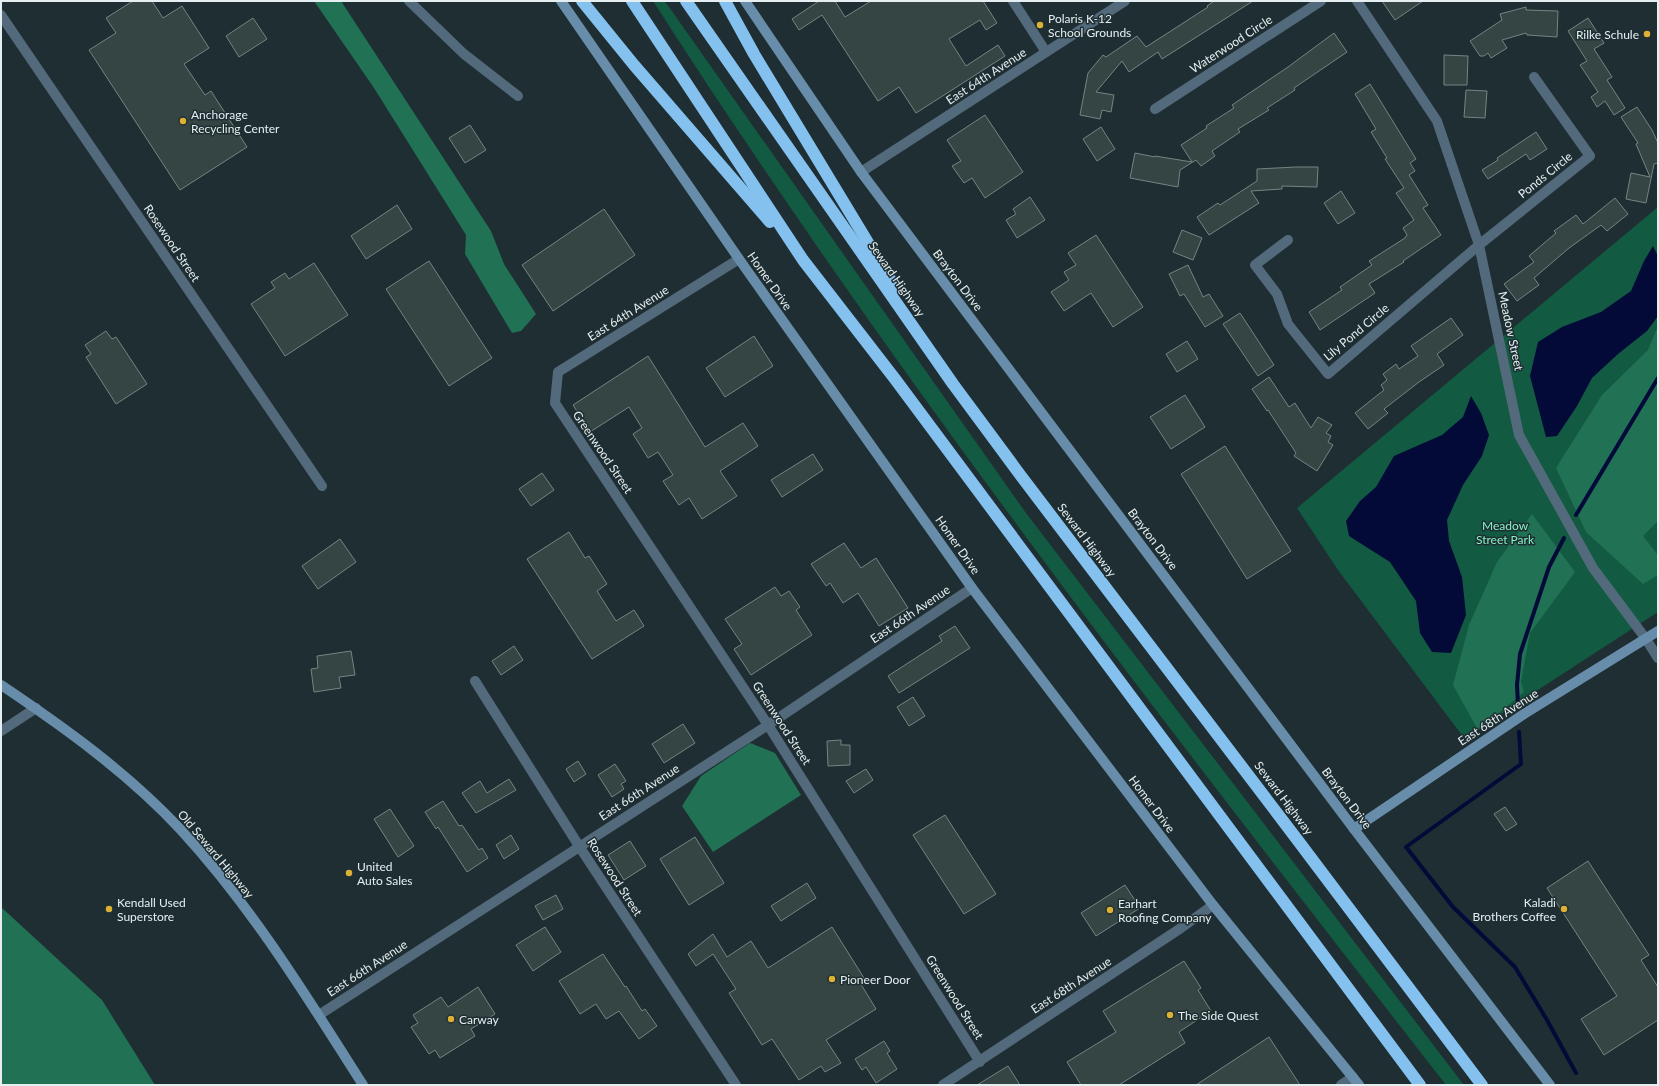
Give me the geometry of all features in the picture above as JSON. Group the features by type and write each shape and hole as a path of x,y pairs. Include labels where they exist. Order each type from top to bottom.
{"highway":[{"path":"582,1 634,65 803,260 895,379 1420,1085"},
{"path":"632,1 803,260"},
{"name":"Seward Highway","path":"686,1 953,384 1482,1085"},
{"path":"725,1 754,54 953,384"}],"street":[{"path":"409,1 464,54 518,96"},
{"name":"Homer Drive","path":"561,1 739,259 972,588 1213,905 1356,1081"},
{"name":"Brayton Drive","path":"744,1 861,172 1354,829 1550,1085"},
{"path":"1013,1 1046,52"},
{"name":"East 64th Avenue","path":"861,172 1126,1"},
{"name":"Waterwood Circle","path":"1155,109 1321,1"},
{"name":"Meadow Street","path":"1357,1 1437,121 1479,245 1519,435 1593,568 1646,639 1658,658"},
{"name":"Rosewood Street","path":"1,15 322,486"},
{"name":"Ponds Circle","path":"1479,245 1590,156 1534,77"},
{"name":"Lily Pond Circle","path":"1288,240 1255,265 1277,294 1288,324 1328,374 1479,245"},
{"name":"East 64th Avenue","path":"554,403 558,372 739,259"},
{"name":"Greenwood Street","path":"554,403 768,724 980,1062"},
{"name":"East 66th Avenue","path":"319,1015 768,724 972,588"},
{"name":"East 68th Avenue","path":"1354,829 1524,714 1658,631"},
{"name":"Rosewood Street","path":"475,680 579,846 736,1085"},
{"name":"Old Seward Highway","path":"1,684 84,742 136,786 181,830 225,882 262,930 364,1085"},
{"path":"1,731 36,708"},
{"name":"East 68th Avenue","path":"942,1085 980,1062 1213,905"},
{"path":"1341,1085 1356,1081"}],"green space":[{"path":"314,1 341,1 491,231 504,264 536,314 521,331 512,333 465,254 466,235 374,88"},
{"path":"653,1 664,1 669,7 1026,513 1464,1085 1446,1085 1240,820 1037,552 840,280 745,141"},
{"name":"Meadow Street Park","path":"1658,207 1658,612 1464,738 1338,570 1297,508"},
{"path":"1658,326 1658,521 1643,536 1658,555 1658,575 1643,584 1586,532 1556,468 1602,395 1648,350"},
{"path":"1532,514 1575,572 1530,633 1521,682 1524,692 1478,730 1453,685 1469,625 1497,562"},
{"path":"750,743 775,753 801,795 713,852 682,806 701,776"},
{"path":"1,907 102,1000 155,1085 1,1085"}],"shaded area":[{"path":"1653,246 1658,256 1658,316 1647,331 1618,354 1592,378 1577,406 1557,436 1546,437 1530,376 1538,342 1562,327 1601,312 1631,291 1644,261"},
{"path":"1471,396 1481,413 1489,435 1482,456 1463,485 1447,520 1449,541 1462,577 1466,615 1451,653 1432,652 1420,633 1416,601 1390,562 1349,536 1346,521 1360,501 1376,487 1394,456 1442,435 1463,417"}],"building":[{"name":"Anchorage Recycling Center","path":"133,1 152,1 163,18 182,6 209,48 184,64 205,95 211,91 247,147 180,190 89,50 116,33 106,18"},
{"path":"819,1 835,1 845,17 871,1 983,1 997,23 986,30 980,20 949,39 966,66 998,45 1005,56 916,113 899,87 878,101 822,15 799,30 792,19"},
{"path":"1214,1 1253,1 1162,59 1158,52 1129,72 1122,61 1096,92 1114,95 1111,112 1102,110 1100,119 1080,115 1088,73 1103,55 1106,57 1137,36 1146,47 1208,7 1207,6"},
{"path":"1382,1 1423,1 1395,20"},
{"path":"1526,7 1526,10 1558,11 1557,37 1527,35 1526,33 1502,40 1507,48 1491,58 1488,53 1484,56 1480,56 1470,41 1502,20 1500,14"},
{"path":"253,18 267,39 239,57 226,36"},
{"path":"1588,18 1604,43 1594,49 1612,77 1607,80 1625,108 1614,115 1605,101 1597,107 1591,97 1598,92 1580,65 1587,61 1568,31"},
{"path":"1334,33 1347,52 1294,88 1295,90 1267,108 1269,110 1238,129 1240,132 1212,151 1215,156 1201,166 1196,160 1180,170 1178,187 1130,178 1135,153 1192,162 1181,145 1207,128 1206,126 1234,108 1232,105 1288,67"},
{"path":"1444,55 1468,56 1467,85 1444,85"},
{"path":"1370,84 1416,159 1410,163 1415,171 1409,175 1428,205 1423,208 1441,235 1403,261 1404,262 1369,284 1375,293 1320,330 1309,312 1342,290 1340,287 1372,265 1369,261 1405,238 1407,235 1403,228 1414,220 1396,193 1404,188 1385,159 1387,158 1371,132 1376,129 1355,94"},
{"path":"1466,90 1487,91 1485,118 1464,117"},
{"path":"1637,107 1652,130 1658,143 1658,163 1654,164 1646,203 1626,199 1631,173 1650,177 1636,144 1638,143 1621,117"},
{"path":"985,115 1023,172 985,198 972,178 964,183 952,166 961,161 947,140"},
{"path":"470,125 486,150 465,163 449,138"},
{"path":"1101,127 1115,149 1097,161 1083,139"},
{"path":"1536,132 1547,149 1530,160 1526,154 1488,179 1482,170"},
{"path":"1318,167 1317,187 1282,186 1282,189 1251,191 1259,203 1209,235 1197,217 1218,203 1220,205 1257,181 1257,169"},
{"path":"1341,191 1355,213 1338,224 1324,203"},
{"path":"1030,197 1045,220 1017,238 1006,220 1016,214 1013,209"},
{"path":"1615,198 1628,214 1607,231 1601,225 1569,248 1534,278 1539,285 1517,301 1504,284 1534,262 1529,256 1556,233 1554,231 1576,215 1583,224"},
{"path":"397,205 412,229 366,259 351,236"},
{"path":"604,209 635,255 553,311 522,265"},
{"path":"1182,230 1202,238 1193,260 1173,252"},
{"path":"1096,235 1143,307 1113,327 1091,293 1064,311 1051,292 1069,280 1064,272 1076,265 1068,253"},
{"path":"429,261 492,358 449,386 386,289"},
{"path":"314,263 348,315 285,356 251,304 275,288 271,282 285,273 289,279"},
{"path":"1188,265 1203,297 1209,294 1223,316 1205,327 1184,294 1180,296 1169,274"},
{"path":"1240,313 1274,365 1258,376 1223,324"},
{"path":"1451,318 1463,335 1437,354 1444,365 1384,409 1388,413 1368,429 1355,413 1384,390 1381,385 1387,380 1383,374 1396,364 1399,369 1418,356 1411,346"},
{"path":"106,331 112,339 116,337 147,384 116,404 86,357 91,354 85,345"},
{"path":"754,336 773,366 725,397 706,368"},
{"path":"1187,341 1198,359 1177,372 1166,354"},
{"path":"648,356 705,447 743,423 758,446 720,471 737,496 702,519 689,498 679,505 663,481 673,475 658,452 648,458 633,434 642,428 629,407 590,432 573,405"},
{"path":"1269,377 1289,407 1295,403 1311,428 1318,417 1332,425 1326,433 1331,436 1328,442 1333,445 1317,471 1294,456 1296,453 1268,410 1267,411 1252,389"},
{"path":"1185,395 1205,427 1171,449 1150,417"},
{"path":"1225,446 1291,551 1247,579 1181,474"},
{"path":"813,454 823,470 782,497 771,480"},
{"path":"542,473 554,490 531,506 519,489"},
{"path":"569,532 585,558 589,556 607,584 597,591 616,621 634,610 644,626 592,659 527,559"},
{"path":"340,539 356,562 318,589 302,566"},
{"path":"844,543 861,568 876,558 908,608 879,626 858,593 843,603 830,583 826,586 811,564"},
{"path":"775,587 781,596 789,591 800,607 796,610 812,635 751,675 734,649 742,644 725,619"},
{"path":"955,626 970,648 899,693 888,676 942,641 939,636"},
{"path":"514,646 523,660 501,675 492,661"},
{"path":"351,651 355,675 339,677 341,688 314,692 311,669 318,668 317,656"},
{"path":"913,697 925,716 909,726 897,707"},
{"path":"683,724 695,743 664,763 652,744"},
{"path":"841,740 841,745 850,745 850,765 828,766 827,741"},
{"path":"578,761 586,774 574,782 566,769"},
{"path":"615,764 626,781 621,784 624,789 612,797 598,775"},
{"path":"866,769 873,780 854,793 846,781"},
{"path":"509,779 516,790 476,813 462,793 480,781 487,793"},
{"path":"443,801 459,826 462,825 479,850 482,848 488,858 467,872 438,827 436,829 425,812"},
{"path":"1505,807 1517,824 1506,831 1494,814"},
{"path":"390,809 414,846 398,857 374,819"},
{"path":"945,815 996,894 964,914 913,835"},
{"path":"511,835 519,849 504,859 496,845"},
{"path":"695,837 724,883 689,905 660,859"},
{"path":"630,841 646,866 624,880 608,855"},
{"path":"1588,861 1649,955 1641,960 1658,987 1658,1020 1604,1055 1581,1019 1617,996 1547,888"},
{"path":"807,883 816,898 781,921 771,906"},
{"name":"Earhart Roofing Company","path":"1125,885 1140,908 1096,936 1081,913"},
{"path":"556,895 563,909 543,920 535,906"},
{"path":"545,927 561,952 533,971 516,945"},
{"path":"832,927 864,978 859,981 876,1009 826,1040 841,1063 825,1072 821,1066 799,1080 772,1039 762,1045 729,993 736,989 713,954 696,966 688,954 713,934 727,957 751,941 768,968"},
{"path":"603,954 642,1011 645,1009 657,1026 639,1039 619,1011 606,1019 596,1004 580,1014 559,981"},
{"path":"1184,961 1201,988 1198,990 1211,1011 1179,1032 1185,1043 1119,1085 1081,1085 1067,1062 1116,1032 1103,1011"},
{"name":"Carway","path":"478,987 495,1014 471,1029 475,1036 440,1058 435,1050 429,1054 411,1027 418,1023 413,1015 441,997 448,1007"},
{"path":"1269,1037 1300,1085 1196,1085"},
{"path":"884,1041 890,1051 887,1053 897,1069 876,1083 866,1067 862,1070 855,1059"},
{"path":"1008,1066 1020,1085 977,1085"}],"waterway":[{"path":"1576,515 1658,378"},
{"path":"1518,705 1517,685 1520,654 1549,567 1564,538"},
{"path":"1519,732 1521,764 1406,847 1453,907 1515,967 1547,1020 1576,1073"}],"place":[{"name":"Polaris K-12 School Grounds","path":"1040,25"},
{"name":"Rilke Schule","path":"1647,34"},
{"name":"Anchorage Recycling Center","path":"183,121"},
{"name":"United Auto Sales","path":"349,873"},
{"name":"Kendall Used Superstore","path":"109,909"},
{"name":"Kaladi Brothers Coffee","path":"1564,909"},
{"name":"Earhart Roofing Company","path":"1110,910"},
{"name":"Pioneer Door","path":"832,979"},
{"name":"The Side Quest","path":"1170,1015"},
{"name":"Carway","path":"451,1019"}]}
